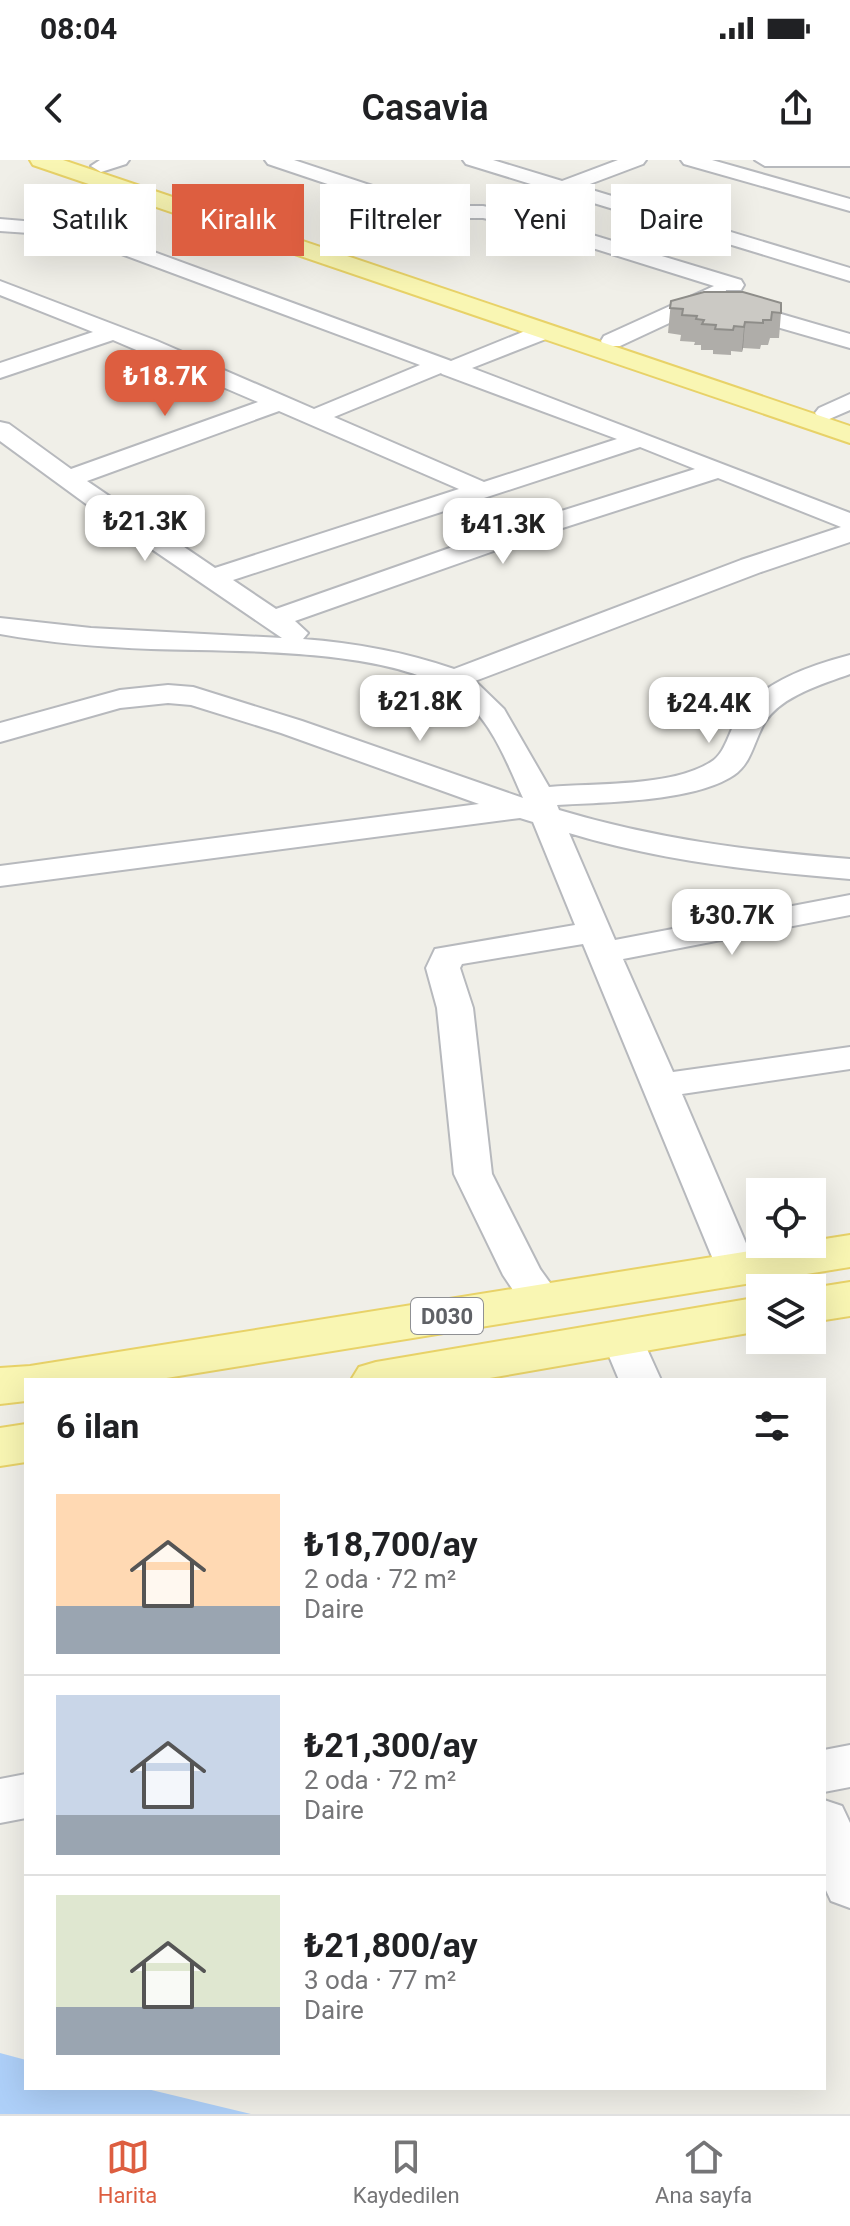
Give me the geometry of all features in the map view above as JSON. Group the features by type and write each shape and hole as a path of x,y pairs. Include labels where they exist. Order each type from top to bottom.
{"main road":[{"path":"41,160 850,435"},
{"path":"101,162 320,242"},
{"path":"361,256 838,417"},
{"name":"D030","path":"57,1378 850,1251"},
{"path":"826,1303 850,1299"},
{"path":"400,1378 631,1359 746,1319"},
{"path":"0,1386 24,1383"},
{"path":"0,1447 24,1443"}],"street":[{"path":"275,160 347,184"},
{"path":"473,160 551,184"},
{"path":"574,184 636,160"},
{"path":"691,160 850,205"},
{"path":"765,160 850,160"},
{"path":"595,197 850,275"},
{"path":"470,212 526,221 733,285"},
{"path":"0,225 76,230 641,439 850,522"},
{"path":"612,341 792,257"},
{"path":"0,287 114,332 482,490"},
{"path":"703,298 850,341"},
{"path":"0,371 114,332"},
{"path":"312,418 543,332"},
{"path":"838,417 850,401"},
{"path":"68,479 278,403"},
{"path":"0,429 319,650"},
{"path":"212,578 641,439"},
{"path":"273,619 510,536 718,470"},
{"path":"454,679 751,566 850,533"},
{"path":"0,626 88,636 319,650 400,661 454,679 474,692 516,750 536,807 600,942 737,1269"},
{"path":"0,876 536,807 715,774 727,766 737,752 757,712 774,699 850,664"},
{"path":"0,733 108,701 138,694 168,693 231,707 536,807 588,829 687,852 762,863 850,869"},
{"path":"0,755 142,711 172,710 196,715 466,815"},
{"path":"542,1301 523,1275 473,1174 455,1008 443,968 447,956 600,942 850,905"},
{"path":"659,1086 850,1058"},
{"path":"826,1771 850,1766"},
{"path":"0,1801 24,1796"},
{"path":"826,1827 850,1885"}],"water":[{"path":"0,2053 24,2059 24,2090 151,2090 251,2114 0,2114"}],"building":[{"path":"704,292 743,292 781,303 781,313 772,312 771,320 745,322 744,327 734,326 733,330 715,329 716,325 702,324 704,320 696,319 697,316 682,315 683,309 670,308 671,301"}]}
